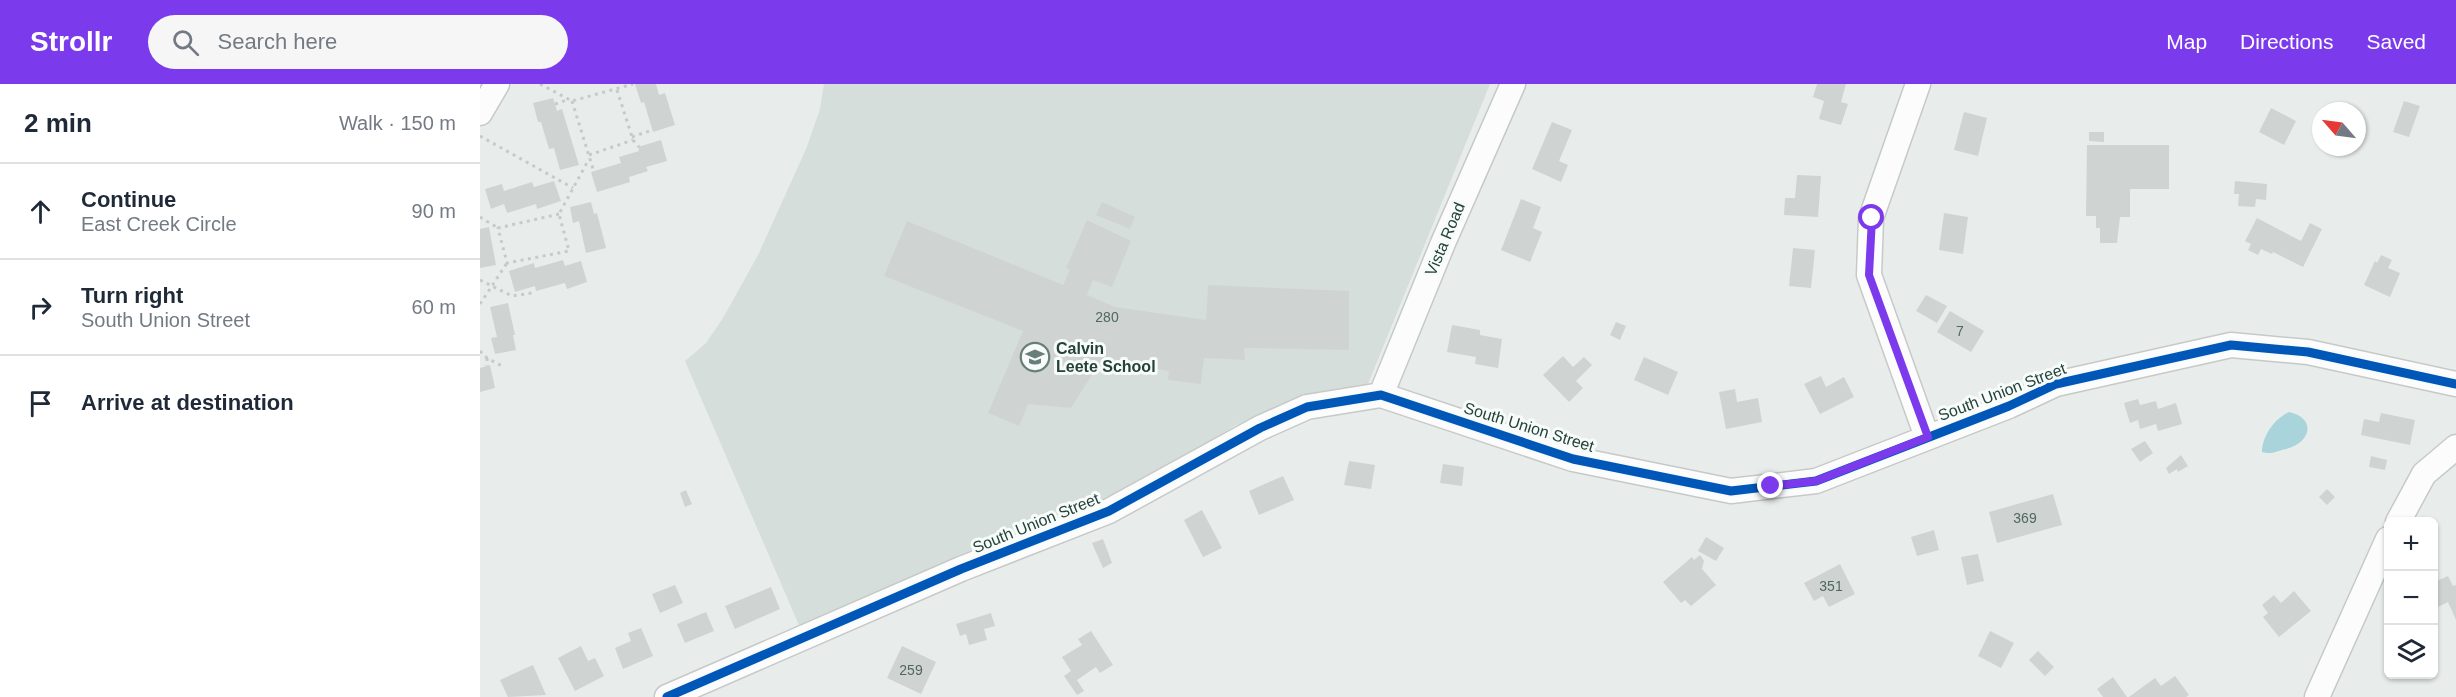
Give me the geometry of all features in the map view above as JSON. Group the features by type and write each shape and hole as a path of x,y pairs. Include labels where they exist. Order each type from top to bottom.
{"street":[{"path":"480,113 497,84"},
{"name":"Vista Road","path":"1381,395 1443,243 1514,84"},
{"path":"1918,84 1872,218 1869,275 1928,437"},
{"name":"South Union Street","path":"667,697 961,569 1109,511 1260,428 1307,407 1381,395 1573,459 1731,491 1816,481 2009,406 2056,384 2231,345 2308,352 2456,384"},
{"path":"2401,517 2424,474 2456,447"},
{"path":"2317,697 2384,547"}],"path":[{"path":"540,84 570,100 594,171"},
{"path":"555,104 633,84"},
{"path":"618,87 632,139 639,147"},
{"path":"480,304 507,263 570,251 559,214 589,157 652,130"},
{"path":"480,136 573,188"},
{"path":"480,218 498,228 559,214"},
{"path":"498,228 507,263"},
{"path":"480,280 512,296 532,293"},
{"path":"480,351 487,358 502,366"},
{"path":"487,358 488,366"}],"shaded area":[{"name":"Calvin Leete School","path":"824,84 1490,84 1364,394 1332,394 1281,405 1234,426 1142,488 801,630 685,361 706,343 723,318 758,255 806,149 820,109"}],"water":[{"path":"2289,412 2304,419 2307,425 2301,442 2274,452 2262,452 2264,440 2270,428"}],"building":[{"path":"635,84 656,84 659,95 665,93 675,125 653,132 644,102 641,103"},
{"path":"1817,84 1846,84 1841,102 1848,104 1841,125 1819,119 1824,101 1813,97"},
{"path":"553,98 557,111 562,109 579,165 560,170 554,148 549,149 533,103"},
{"path":"2404,101 2420,106 2409,137 2393,132"},
{"path":"2271,108 2296,121 2284,145 2259,132"},
{"path":"1964,112 1987,118 1978,156 1954,150"},
{"path":"1552,122 1572,130 1559,161 1568,165 1561,182 1532,169"},
{"path":"2089,132 2104,132 2104,142 2089,141"},
{"path":"661,140 667,161 646,167 648,171 629,177 630,182 597,192 591,172 621,163 619,157 639,151 638,147"},
{"path":"2087,145 2169,145 2169,189 2130,189 2130,217 2120,217 2117,243 2100,243 2100,228 2096,228 2096,216 2086,216"},
{"path":"1797,175 1821,176 1818,217 1784,215 1785,198 1795,198"},
{"path":"554,181 561,201 537,209 536,204 507,213 504,204 491,209 485,189 502,184 504,191 532,182 534,187"},
{"path":"2235,181 2267,184 2266,200 2256,199 2255,207 2238,206 2239,194 2234,194"},
{"path":"1521,199 1541,207 1533,228 1542,232 1530,262 1501,250"},
{"path":"591,202 594,214 597,213 606,248 586,253 579,221 573,223 570,207"},
{"path":"1102,202 1135,217 1130,229 1096,215"},
{"path":"1944,213 1968,217 1963,254 1939,250"},
{"path":"2257,218 2301,241 2310,223 2322,229 2303,267 2273,252 2272,254 2261,249 2258,255 2248,250 2251,244 2245,241"},
{"path":"1087,220 1131,241 1112,287 1093,280 1087,295 1115,307 1206,320 1208,285 1349,291 1349,350 1244,348 1245,360 1204,358 1201,384 1168,380 1169,371 1102,359 1071,408 1028,404 1019,426 988,413 1023,331 884,276 907,221 1063,285 1070,270 1066,268"},
{"path":"489,227 496,265 480,268 480,229"},
{"path":"1793,248 1815,250 1811,288 1789,286"},
{"path":"2381,255 2392,260 2388,268 2400,273 2390,297 2364,285 2375,261 2377,263"},
{"path":"563,260 565,266 581,261 587,282 567,289 565,283 536,291 535,286 515,292 509,271 534,263 535,268"},
{"path":"1926,295 1947,306 1937,323 1916,311"},
{"path":"508,303 516,350 495,354 491,338 497,337 490,307"},
{"path":"1950,311 1984,331 1971,352 1937,332"},
{"path":"1616,322 1626,326 1620,340 1610,335"},
{"path":"1452,325 1480,330 1480,335 1502,339 1498,368 1475,364 1476,357 1447,352"},
{"path":"1563,356 1573,367 1584,357 1592,365 1576,381 1583,388 1569,402 1543,375"},
{"path":"1644,357 1678,372 1668,395 1634,380"},
{"path":"490,365 495,388 480,392 480,368"},
{"path":"1821,376 1826,387 1844,377 1854,397 1820,414 1804,384"},
{"path":"1735,389 1737,402 1758,398 1762,422 1726,429 1719,392"},
{"path":"2138,399 2140,405 2156,401 2158,409 2176,403 2182,424 2158,431 2156,424 2140,429 2138,420 2130,423 2124,403"},
{"path":"2381,413 2415,420 2410,445 2361,435 2364,419 2379,422"},
{"path":"2145,441 2153,453 2140,462 2131,449"},
{"path":"2181,455 2188,466 2169,474 2166,468"},
{"path":"2371,456 2387,460 2385,470 2369,467"},
{"path":"1349,461 1375,465 1371,489 1344,485"},
{"path":"1443,464 1464,467 1462,486 1440,483"},
{"path":"1283,476 1294,500 1259,515 1249,491"},
{"path":"2327,489 2335,497 2327,505 2319,497"},
{"path":"686,490 692,504 685,507 680,493"},
{"path":"2053,494 2062,525 1997,543 1989,512"},
{"path":"1202,510 1222,548 1203,557 1184,520"},
{"path":"1934,530 1939,550 1917,556 1911,537"},
{"path":"1706,537 1724,548 1716,561 1698,551"},
{"path":"1103,539 1112,563 1103,568 1092,543"},
{"path":"1978,554 1984,581 1967,585 1961,557"},
{"path":"1700,555 1704,561 1702,569 1716,585 1691,606 1685,600 1681,603 1663,582 1692,557 1694,560"},
{"path":"1840,564 1855,594 1829,607 1823,596 1814,601 1804,583"},
{"path":"2448,576 2453,586 2456,585 2456,620 2448,602 2438,607 2438,580"},
{"path":"675,585 683,603 660,613 652,594"},
{"path":"771,587 780,609 735,629 725,606"},
{"path":"2294,591 2311,611 2279,637 2263,617 2268,613 2262,605 2274,595 2281,603"},
{"path":"706,612 714,631 685,643 677,624"},
{"path":"991,613 995,626 984,629 987,640 969,645 966,634 960,636 956,624"},
{"path":"641,628 653,656 623,669 615,648 631,641 628,633"},
{"path":"1091,631 1113,665 1100,673 1096,667 1077,680 1084,691 1077,695 1064,676 1071,671 1062,657 1082,645 1078,639"},
{"path":"1990,631 2014,643 2001,668 1978,656"},
{"path":"581,646 588,661 595,658 604,676 575,691 558,658"},
{"path":"902,646 936,662 921,694 887,678"},
{"path":"2038,651 2054,667 2045,676 2029,660"},
{"path":"533,665 546,695 508,697 500,680"},
{"path":"2175,676 2189,695 2186,697 2129,697 2155,678 2161,686"},
{"path":"2113,677 2127,697 2103,697 2097,689"}],"cycle path":[{"path":"667,697 961,569 1109,511 1260,428 1307,407 1381,395 1573,459 1731,491 1816,481 2009,406 2056,384 2231,345 2308,352 2456,384"}],"place":[{"name":"Calvin Leete School","path":"1035,357"}],"route":[{"path":"1771,486 1816,481 1928,437 1869,275 1872,218"}]}
